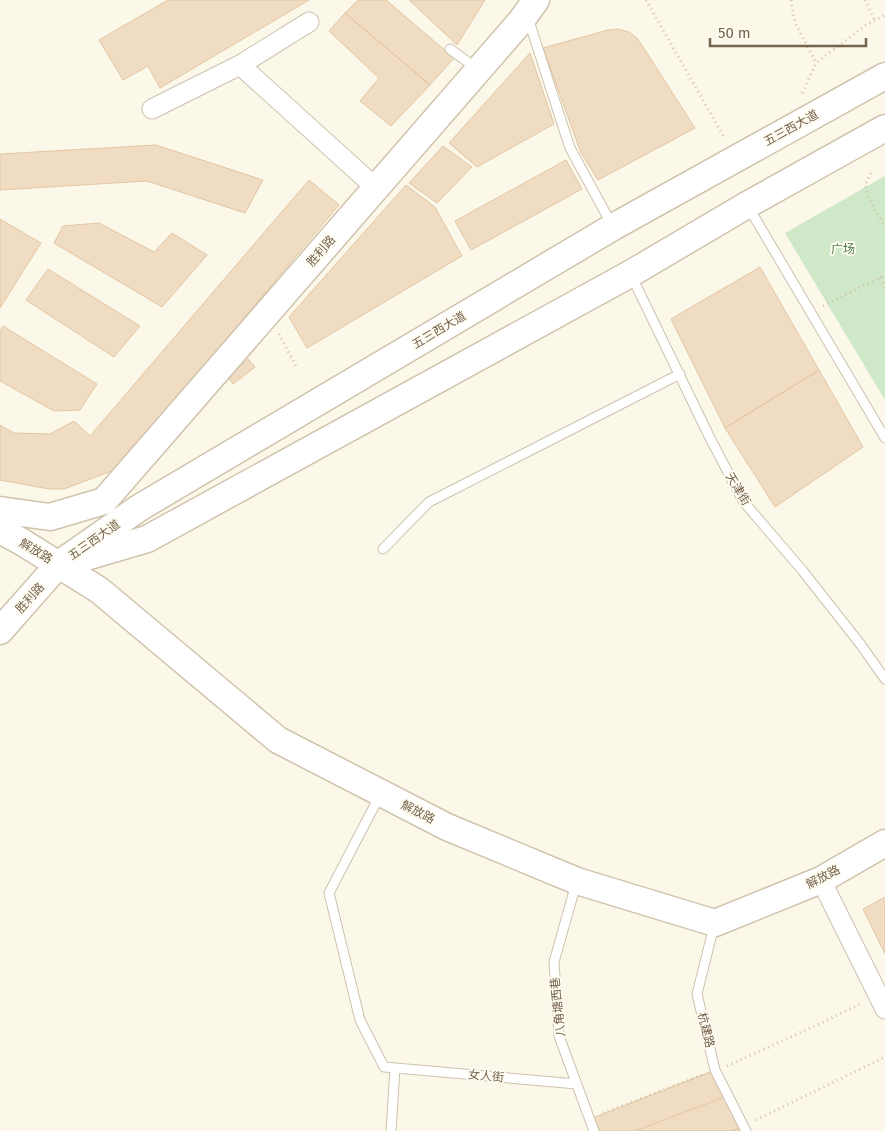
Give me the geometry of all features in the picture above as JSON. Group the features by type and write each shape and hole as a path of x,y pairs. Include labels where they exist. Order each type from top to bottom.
{"main road":[{"name":"胜利路","path":"0,510 50,517 104,501 478,70 531,6"},
{"name":"五三西大道","path":"59,564 139,508 613,227 885,76"},
{"name":"五三西大道","path":"59,564 147,539 630,274 747,205 885,128"},
{"name":"解放路","path":"0,530 59,564 99,590 278,740 447,827 577,881 715,923 821,880 885,843"},
{"name":"胜利路","path":"0,631 59,564"}],"street":[{"path":"152,109 240,65 309,22"},
{"path":"240,65 376,188"},
{"path":"821,880 882,1002"}],"lane":[{"path":"531,6 570,148 613,227"},
{"path":"450,49 478,70"},
{"path":"747,205 885,438"},
{"name":"天津街","path":"630,274 743,501 802,570 861,645 885,679"},
{"path":"382,549 429,502 680,374"},
{"path":"381,793 329,893 360,1020 384,1067 395,1068 391,1131"},
{"name":"八角塘西巷","path":"577,881 554,962 559,1036 594,1131"},
{"name":"杭建路","path":"715,923 697,994 715,1070 745,1129"},
{"name":"女人街","path":"395,1068 577,1084"}],"path":[{"path":"646,0 727,142"},
{"path":"791,0 795,23 816,63"},
{"path":"864,0 876,20"},
{"path":"795,98 803,93 816,63 866,25 885,16"},
{"path":"871,174 865,185 868,197 885,227"},
{"path":"811,313 827,303 885,276"},
{"path":"880,278 885,288"},
{"path":"275,327 296,366"},
{"path":"590,1119 735,1063 778,1043 882,1002"},
{"path":"745,1129 885,1056"}],"green space":[{"name":"广场","path":"885,176 885,400 785,233"}],"building":[{"path":"168,0 309,0 160,88 148,66 123,80 99,40"},
{"path":"358,0 386,0 454,58 430,85 345,13"},
{"path":"409,0 485,0 457,45"},
{"path":"345,13 430,85 391,126 360,101 379,78 329,31"},
{"path":"618,29 629,32 638,39 695,128 598,180 581,153 543,48"},
{"path":"530,53 554,124 477,167 449,143"},
{"path":"156,145 263,180 245,213 147,181 0,190 0,154"},
{"path":"443,146 472,167 437,203 409,183"},
{"path":"566,160 582,189 471,250 455,221"},
{"path":"309,180 339,205 117,469 64,489 49,489 0,480 0,425 14,433 50,434 74,421 90,436"},
{"path":"406,185 435,207 462,256 307,348 289,317"},
{"path":"0,219 41,243 0,308"},
{"path":"99,223 154,252 172,233 207,255 162,307 54,243 63,226"},
{"path":"760,267 819,370 725,428 671,319"},
{"path":"48,269 140,326 114,357 26,300"},
{"path":"3,326 97,384 80,410 54,411 0,381 0,331"},
{"path":"248,359 255,367 233,384 227,376"},
{"path":"819,370 863,447 775,507 725,428"},
{"path":"885,897 885,954 863,909"},
{"path":"715,1070 746,1131 594,1131 590,1119"},
{"path":"727,1096 739,1128 731,1131 635,1131"}]}
